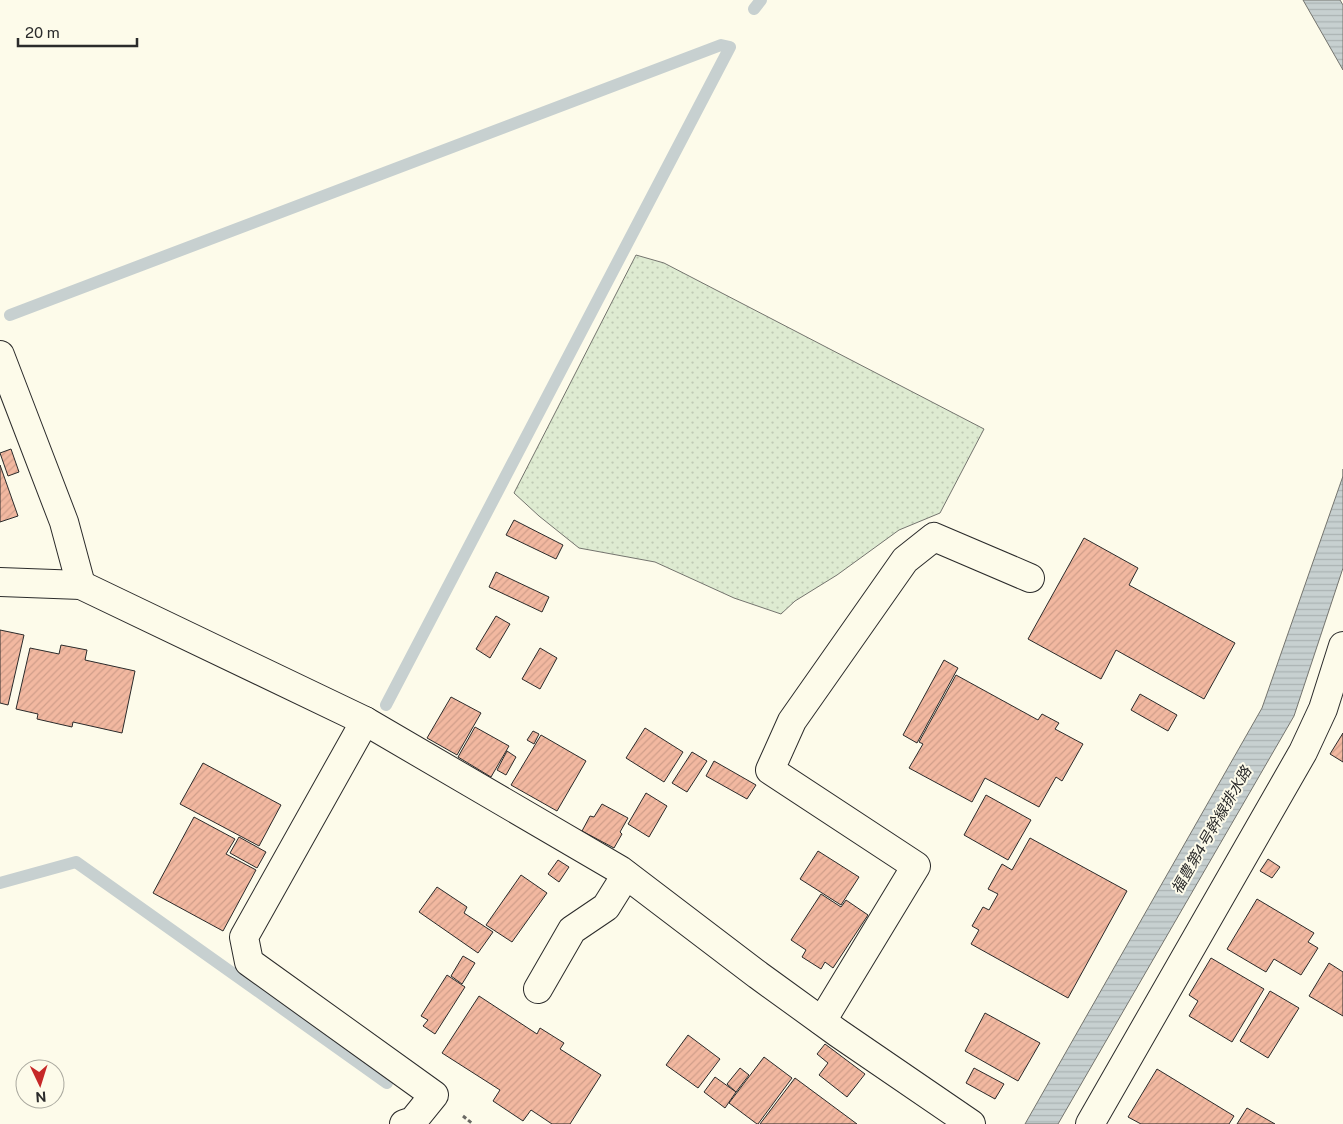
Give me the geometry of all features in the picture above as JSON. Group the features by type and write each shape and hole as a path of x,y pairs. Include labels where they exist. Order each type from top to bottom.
{"street":[{"path":"0,355 64,522 81,585"},
{"path":"822,1021 916,866 770,770 792,721 905,560 934,537 1030,578"},
{"path":"0,582 81,585 365,722 620,870 758,975 971,1124"},
{"path":"1090,1124 1303,752 1323,709 1343,646"},
{"path":"365,722 244,937 249,962 434,1095 414,1122 404,1124"},
{"path":"538,989 572,930 606,907 626,875"}],"green space":[{"path":"636,255 664,263 984,429 940,513 899,530 837,575 795,601 781,614 734,598 655,562 579,548 539,516 514,493"}],"water":[{"path":"1303,0 1340,0 1343,5 1343,70"},
{"name":"福豊第4号幹線排水路","path":"1343,476 1343,568 1294,716 1058,1124 1025,1124 1262,708"}],"building":[{"path":"11,449 19,472 8,476 0,453"},
{"path":"0,465 18,516 0,522"},
{"path":"514,520 563,545 556,559 506,535"},
{"path":"1084,538 1138,568 1129,585 1235,643 1204,699 1116,650 1101,679 1028,639"},
{"path":"496,572 549,597 542,612 489,587"},
{"path":"496,616 510,624 490,658 476,649"},
{"path":"0,630 24,635 8,705 0,703"},
{"path":"61,645 87,650 85,660 135,671 122,733 73,722 72,727 37,719 38,714 16,709 30,648 59,654"},
{"path":"540,648 557,658 540,689 522,679"},
{"path":"944,660 958,668 917,743 903,735"},
{"path":"956,675 1038,720 1042,714 1059,723 1055,729 1083,744 1062,781 1056,777 1039,807 985,778 972,802 909,768 923,744 919,742"},
{"path":"1140,694 1177,715 1168,731 1131,710"},
{"path":"451,697 481,713 457,755 427,738"},
{"path":"475,727 509,746 491,777 458,757"},
{"path":"645,728 683,752 664,782 626,758"},
{"path":"533,731 539,734 534,744 527,740"},
{"path":"1343,733 1343,762 1330,754"},
{"path":"541,735 586,761 557,811 511,785"},
{"path":"507,751 516,757 506,775 497,770"},
{"path":"692,752 707,761 687,792 672,783"},
{"path":"714,761 756,785 747,799 706,776"},
{"path":"203,763 281,805 259,846 180,804"},
{"path":"646,793 667,806 649,837 628,824"},
{"path":"986,795 1031,820 1008,860 964,835"},
{"path":"602,804 628,818 614,848 582,831 590,816 594,817"},
{"path":"194,817 235,839 226,854 256,870 223,931 153,893"},
{"path":"239,837 266,852 257,868 230,853"},
{"path":"1030,838 1127,891 1068,998 971,944 979,930 972,926 983,907 989,910 998,894 988,889 1002,864 1012,870"},
{"path":"818,851 859,877 841,905 800,879"},
{"path":"1268,859 1280,867 1272,878 1260,871"},
{"path":"558,860 569,867 559,882 548,874"},
{"path":"521,875 547,893 512,942 486,925"},
{"path":"437,887 467,907 464,913 493,932 478,953 419,912"},
{"path":"821,894 841,907 846,900 868,915 833,968 825,962 821,969 802,957 806,950 791,940"},
{"path":"1257,899 1314,933 1308,942 1318,948 1301,975 1274,959 1266,972 1227,949"},
{"path":"463,956 475,963 462,984 451,976"},
{"path":"1211,958 1264,989 1232,1042 1189,1016 1198,1001 1189,995"},
{"path":"1329,963 1343,972 1343,1016 1309,996"},
{"path":"447,975 465,987 435,1034 423,1026 428,1020 421,1016"},
{"path":"1270,991 1299,1008 1268,1058 1240,1041"},
{"path":"479,996 537,1034 540,1028 564,1043 560,1049 601,1075 570,1124 552,1124 531,1110 523,1121 493,1101 500,1090 442,1053"},
{"path":"985,1013 1040,1043 1018,1081 965,1051"},
{"path":"688,1035 720,1059 698,1088 666,1065"},
{"path":"825,1044 865,1074 847,1097 819,1075 828,1063 817,1054"},
{"path":"764,1057 792,1078 757,1124 729,1103"},
{"path":"740,1068 749,1075 736,1092 727,1084"},
{"path":"974,1068 1004,1084 995,1099 966,1083"},
{"path":"1157,1069 1234,1116 1229,1124 1141,1124 1128,1117"},
{"path":"715,1077 736,1092 725,1108 704,1092"},
{"path":"795,1078 857,1124 760,1124"},
{"path":"1247,1108 1275,1124 1237,1124"}],"waterway":[{"path":"754,9 761,0"},
{"path":"10,315 721,45 730,47 386,705"},
{"path":"0,883 76,862 387,1083"}]}
